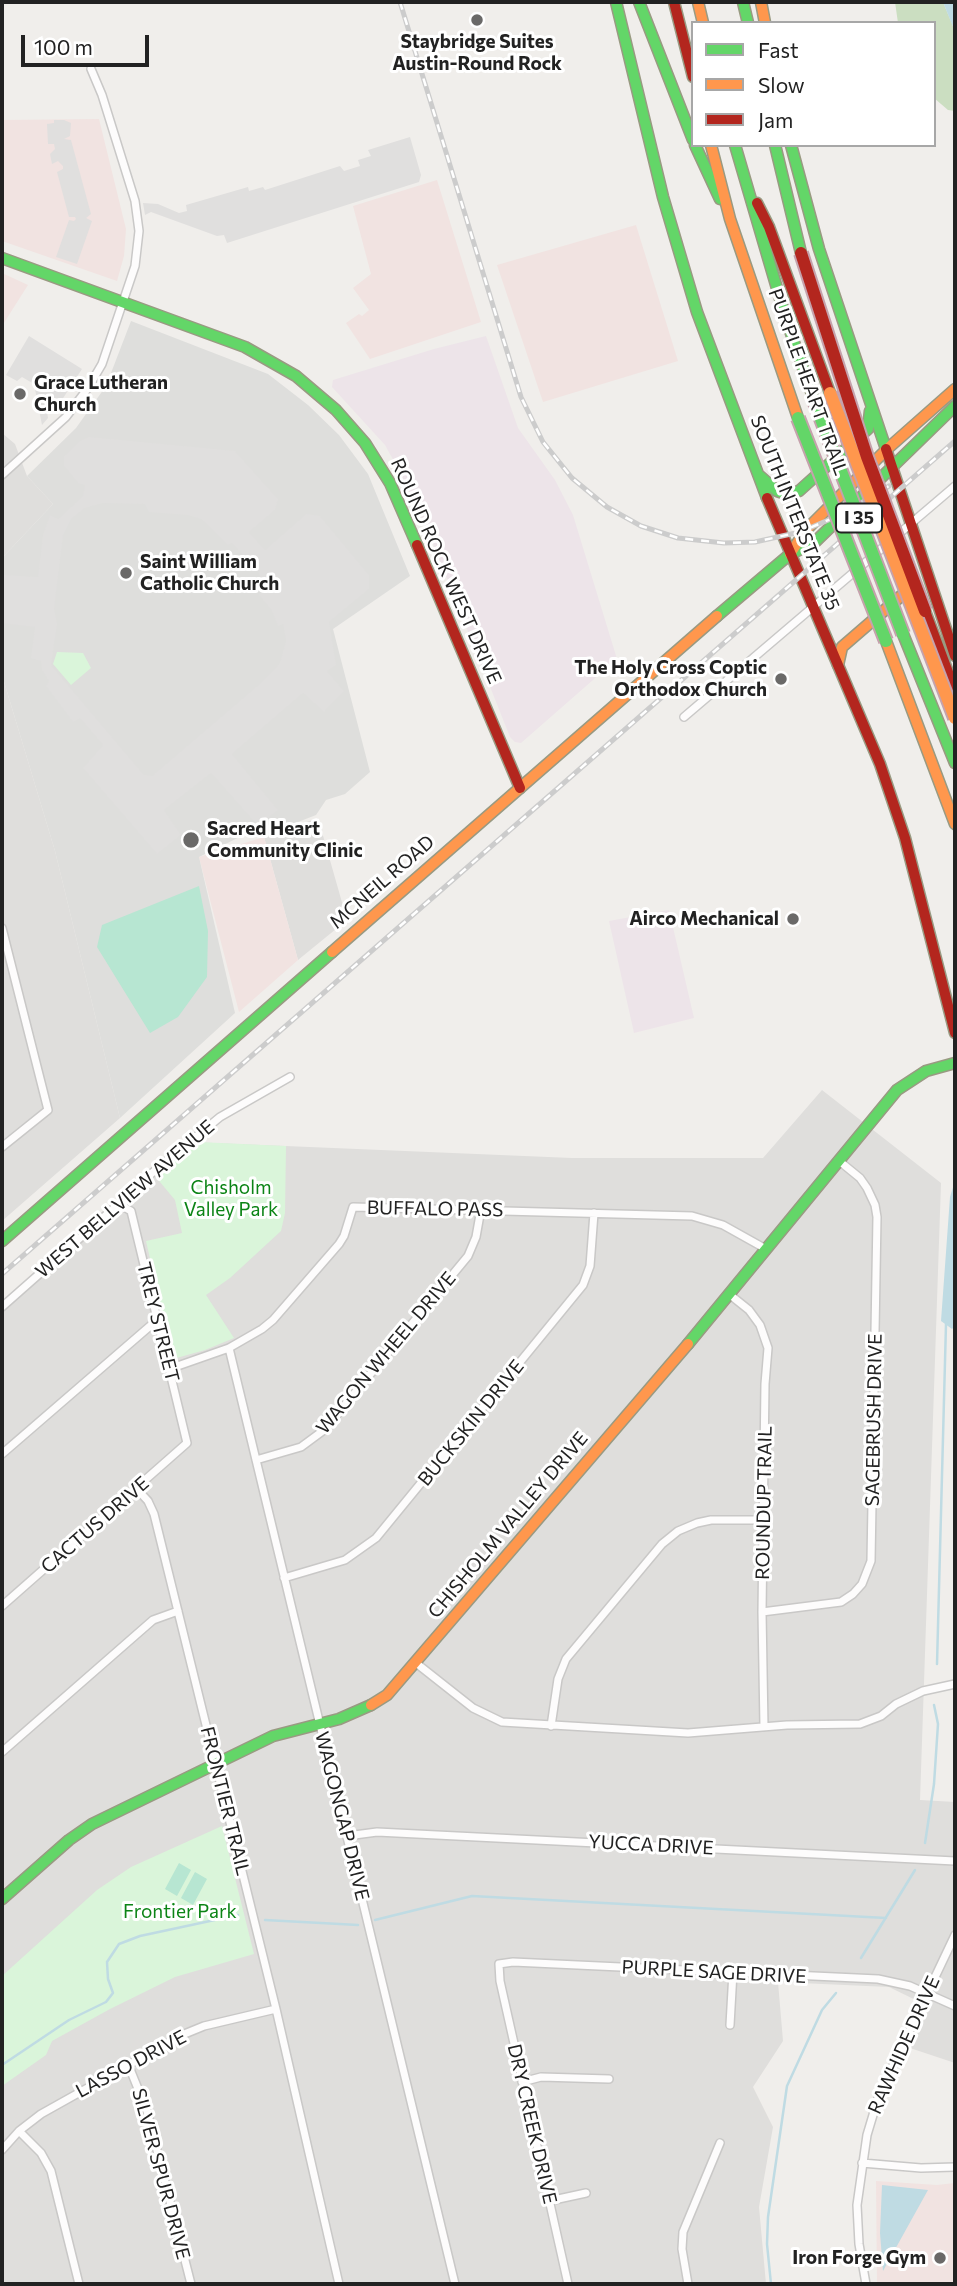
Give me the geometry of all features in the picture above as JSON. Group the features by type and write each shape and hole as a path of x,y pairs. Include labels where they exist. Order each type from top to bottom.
{"main road":[{"name":"SOUTH INTERSTATE 35","path":"616,2 663,197 694,301 789,555 880,764 905,838 955,1033"},
{"path":"639,2 691,135"},
{"path":"674,2 691,69"},
{"path":"698,2 703,21"},
{"path":"743,2 748,21"},
{"path":"761,2 765,21"},
{"path":"696,147 730,219"},
{"name":"PURPLE HEART TRAIL","path":"712,147 730,219 798,418 955,824"},
{"name":"PURPLE HEART TRAIL","path":"736,147 786,319 815,403 955,763"},
{"path":"775,147 801,253 863,445 955,691"},
{"path":"792,147 819,249 955,656"},
{"path":"743,175 769,227 955,718"},
{"name":"ROUND ROCK WEST DRIVE","path":"2,257 231,341 271,360 320,395 352,426 390,483 520,788"},
{"name":"MCNEIL ROAD","path":"789,555 806,530 886,450 955,389"},
{"path":"757,474 774,490 786,494 799,491 868,429 871,419 870,406"},
{"name":"MCNEIL ROAD","path":"2,1241 789,555 815,542 955,406"},
{"path":"838,666 842,647 901,596 917,596 926,602 943,622"},
{"name":"CHISHOLM VALLEY DRIVE","path":"2,1899 69,1840 92,1824 273,1735 339,1719 375,1703 397,1685 729,1294 902,1085 926,1072 955,1063"}],"street":[{"path":"2,475 66,417 88,388 102,364 138,253 138,216 130,181 91,69"},
{"path":"684,717 955,486"},
{"path":"2,928 48,1110 2,1147"},
{"name":"WEST BELLVIEW AVENUE","path":"2,1307 114,1208 122,1206 135,1187 220,1117 290,1077"},
{"name":"SAGEBRUSH DRIVE","path":"762,1612 841,1602 862,1584 871,1561 877,1217 867,1188 860,1178 838,1160"},
{"name":"TREY STREET","path":"122,1206 131,1211 187,1443"},
{"name":"BUFFALO PASS","path":"169,1369 229,1348 273,1320 344,1236 353,1207 698,1217 723,1225 766,1249"},
{"name":"WAGON WHEEL DRIVE","path":"256,1460 301,1447 324,1430 468,1256 476,1237 481,1209"},
{"name":"BUCKSKIN DRIVE","path":"284,1578 345,1560 376,1538 583,1286 590,1266 594,1213"},
{"name":"ROUNDUP TRAIL","path":"729,1294 749,1310 760,1325 768,1348 765,1384 762,1612 764,1727"},
{"path":"2,1454 157,1320"},
{"name":"WAGONGAP DRIVE","path":"229,1348 455,2284"},
{"name":"CACTUS DRIVE","path":"2,1606 187,1443"},
{"name":"FRONTIER TRAIL","path":"136,1488 148,1501 154,1514 276,2009 339,2284"},
{"path":"551,1726 558,1679 566,1659 662,1544 678,1531 697,1523 711,1520 764,1520"},
{"path":"2,1752 153,1620 178,1611"},
{"path":"416,1663 473,1708 513,1724 688,1733 787,1725 860,1724 881,1716 896,1704 923,1691 955,1684"},
{"name":"YUCCA DRIVE","path":"347,1836 377,1832 955,1861"},
{"name":"RAWHIDE DRIVE","path":"866,2284 859,2244 858,2205 867,2134 879,2095 955,1935"},
{"name":"PURPLE SAGE DRIVE","path":"499,1964 513,1962 878,1979 910,1986 955,2007"},
{"name":"DRY CREEK DRIVE","path":"499,1964 499,1981 568,2284"},
{"path":"730,2025 733,1972"},
{"name":"LASSO DRIVE","path":"2,2150 19,2132 53,2106 192,2031 276,2009"},
{"name":"SILVER SPUR DRIVE","path":"128,2064 147,2111 191,2284"},
{"path":"522,2082 541,2077 609,2079"},
{"path":"19,2132 41,2152 51,2171 79,2284"},
{"path":"688,2284 682,2249 683,2232 720,2143"},
{"path":"862,2163 920,2168 955,2167"},
{"path":"549,2201 586,2193"}],"shaded area":[{"path":"99,119 126,229 124,256 117,281 2,241 2,120"},
{"path":"54,120 71,123 70,136 64,139 71,140 91,214 86,218 92,221 77,264 56,257 69,220 76,219 69,217 57,172 63,169 63,166 58,161 52,164 50,154 55,149 54,144 48,144 47,124 54,123"},
{"path":"410,137 421,175 419,182 227,243 224,235 217,236 151,212 145,215 143,203 158,204 179,213 187,211 186,205 248,187 249,191 263,187 265,190 340,166 344,171 360,166 358,160 371,156 368,150"},
{"path":"437,180 481,322 370,359 346,323 369,310 353,288 371,274 353,206"},
{"path":"636,225 678,361 543,402 497,265"},
{"path":"2,273 28,285 2,326"},
{"name":"Saint William Catholic Church","path":"131,321 268,374 308,405 339,435 368,474 410,576 333,629 370,772 345,794 326,800 316,815 280,829 266,824 199,857 235,1013 120,1118 55,851 2,675 2,558 53,504 27,476 76,428 106,386"},
{"path":"29,336 82,369 58,406 45,399 48,418 42,425 34,384 22,377 17,381 6,375"},
{"path":"486,336 518,428 555,480 573,515 617,659 521,743 510,737 429,533 396,465 385,445 332,387 333,380"},
{"path":"2,433 15,444 27,476 53,504 2,558"},
{"path":"89,437 235,451 278,499 275,510 249,532 265,550 306,514 320,516 369,575 369,589 329,622 336,665 327,671 344,691 324,712 303,693 232,754 278,810 258,826 211,773 164,810 181,835 157,854 83,768 103,745 80,718 73,722 46,686 49,681 42,670 41,661 31,658 35,627 2,623 2,575 38,577 43,535 50,515 58,519 83,496 85,485 78,483 64,466 64,456 80,441","holes":["103,503 145,504 149,512 188,515 201,519 228,545 232,543 259,573 263,587 259,595 272,611 278,626 283,624 286,641 280,663 262,682 152,776 144,775 51,665 57,624 54,609 63,535 71,519 85,508"]},
{"path":"2,675 55,851 120,1118 2,1221"},
{"path":"318,818 347,920 298,960 264,837"},
{"path":"264,837 298,960 239,1012 199,857"},
{"path":"669,910 694,1018 634,1033 609,921"},
{"path":"822,1090 941,1183 920,1800 955,1802 955,2063 910,2048 930,2007 889,1987 778,1982 783,2041 753,2087 773,2127 759,2207 766,2284 2,2284 2,1305 190,1142 572,1158 763,1158"},
{"path":"876,2181 937,2185 955,2183 955,2284 877,2284"}],"green space":[{"path":"895,2 943,2 955,31 955,111 948,110 936,100 936,21 898,21"},
{"path":"57,652 83,653 91,668 71,685 53,664"},
{"path":"199,886 208,931 207,977 178,1017 150,1033 97,947 102,925"},
{"name":"Chisholm Valley Park","path":"199,1142 286,1146 285,1213 281,1231 230,1278 206,1295 234,1338 173,1359 146,1241 182,1233 175,1200 155,1176"},
{"name":"Frontier Park","path":"222,1826 254,1954 175,1977 110,2009 52,2041 46,2055 2,2086 2,1976 97,1890 131,1867"},
{"path":"179,1863 191,1870 177,1896 165,1889"},
{"path":"195,1872 207,1879 193,1905 181,1898"}],"water":[{"path":"943,2 955,2 955,31 951,22"},
{"path":"955,1181 955,1326 952,1329 941,1321 950,1197"},
{"path":"882,2185 928,2190 883,2271 880,2233"}],"waterway":[{"path":"937,1664 946,1324"},
{"path":"925,1843 934,1784 938,1724 934,1705"},
{"path":"861,1958 915,1870"},
{"path":"375,1920 472,1896 886,1918"},
{"path":"2,2065 69,2020 106,2002 113,1993 108,1979 107,1962 119,1944 140,1936 238,1915"},
{"path":"265,1920 358,1925"},
{"path":"771,2284 767,2244 768,2217 787,2086 822,2010 836,1993"}],"railway":[{"path":"400,2 521,397 543,442 572,478 607,507 641,526 678,538 724,543 755,542 800,532 845,513 889,486"},
{"path":"2,1274 955,441"}],"traffic: fast":[{"path":"616,2 663,197 697,312 767,498"},
{"path":"639,2 691,135"},
{"path":"743,2 748,21"},
{"path":"696,147 720,199"},
{"path":"736,147 786,319 815,403"},
{"path":"775,147 801,253"},
{"path":"792,147 819,249 886,449"},
{"path":"2,258 245,347 296,376 336,410 365,443 390,483 417,545"},
{"path":"815,403 903,634"},
{"path":"717,616 789,555 815,542 955,406"},
{"path":"760,476 777,491 786,494 799,491 868,429 870,411"},
{"path":"798,418 886,641"},
{"path":"903,634 955,763"},
{"path":"2,1241 332,952"},
{"path":"688,1344 897,1090 926,1071 955,1063"},
{"path":"2,1899 69,1840 92,1824 273,1736 339,1719 371,1705"}],"traffic: slow":[{"path":"698,2 703,21"},
{"path":"761,2 765,21"},
{"path":"712,147 730,219 798,418"},
{"path":"790,554 806,530 886,450 955,389"},
{"path":"830,393 955,718"},
{"path":"838,665 842,647 901,596 912,595"},
{"path":"332,952 717,616"},
{"path":"886,641 955,824"},
{"path":"371,1705 387,1695 688,1344"}],"traffic: jam":[{"path":"674,2 691,69"},
{"path":"757,203 769,227 830,393"},
{"path":"801,253 867,457 925,611"},
{"path":"886,449 955,656"},
{"path":"767,498 880,764 905,838 955,1033"},
{"path":"417,545 520,788"},
{"path":"925,611 955,691"}],"place":[{"name":"Staybridge Suites Austin-Round Rock","path":"477,20"},
{"name":"Grace Lutheran Church","path":"20,394"},
{"name":"Saint William Catholic Church","path":"126,573"},
{"name":"The Holy Cross Coptic Orthodox Church","path":"781,679"},
{"name":"Sacred Heart Community Clinic","path":"191,840"},
{"name":"Airco Mechanical","path":"793,919"},
{"name":"Iron Forge Gym","path":"940,2258"}]}
